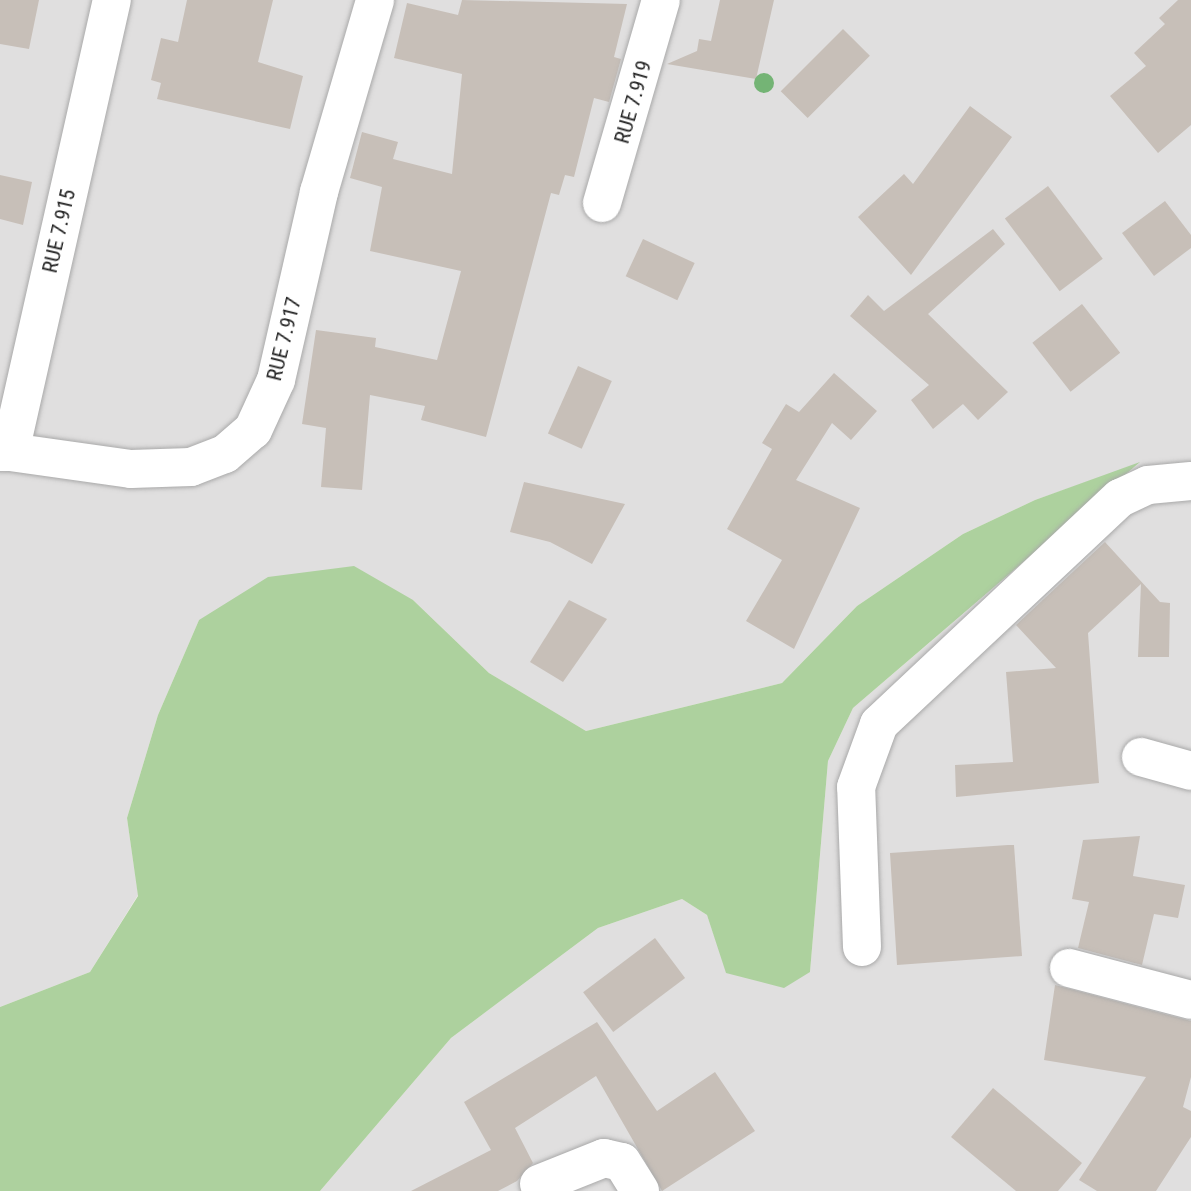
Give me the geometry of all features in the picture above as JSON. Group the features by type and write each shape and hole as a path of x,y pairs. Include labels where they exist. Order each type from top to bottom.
{"street":[{"name":"RUE 7.915","path":"5,452 112,0"},
{"name":"RUE 7.917","path":"5,452 131,469 191,467 225,454 253,430 276,380 319,192 374,0"},
{"name":"RUE 7.919","path":"602,203 661,0"},
{"path":"862,947 856,787 879,724 1119,498 1148,485 1191,481"},
{"path":"1141,757 1191,771"},
{"path":"1069,968 1191,1000"},
{"path":"539,1184 604,1158 622,1162 640,1191"}],"shaded area":[{"path":"0,0 1191,0 1191,1191 320,1191 451,1038 598,928 682,899 707,915 727,973 810,972 828,761 853,708 1138,464 1035,500 963,534 857,606 782,683 586,731 489,673 413,600 199,620 158,715 127,818 138,895 90,972 0,1007"}],"green space":[{"path":"1140,462 853,708 828,761 810,972 784,988 726,973 707,915 682,899 598,928 451,1038 320,1191 0,1191 0,1007 90,972 138,896 127,818 158,715 199,620 268,577 354,566 413,600 489,673 586,731 782,683 857,606 963,534 1035,500"}],"building":[{"path":"0,0 39,0 29,49 0,44"},
{"path":"187,0 273,0 258,62 303,76 290,129 157,99 161,83 151,80 161,38 178,42"},
{"path":"462,0 627,4 614,57 621,59 609,102 594,98 574,177 565,175 559,195 551,193 486,437 421,420 425,406 370,395 362,490 321,487 326,428 302,424 316,330 376,338 375,347 437,360 461,271 370,251 382,187 350,178 362,132 398,142 393,159 452,174 462,74 394,58 407,3 458,15"},
{"path":"720,0 774,0 756,79 667,64 697,51 699,39 711,41"},
{"path":"1178,0 1191,0 1191,125 1158,153 1110,96 1146,66 1134,53 1165,24 1159,18"},
{"path":"843,29 870,56 808,118 781,91"},
{"path":"970,106 1012,137 911,275 858,217 904,174 913,184"},
{"path":"0,175 32,182 23,225 0,219"},
{"path":"1048,186 1103,259 1060,291 1005,218"},
{"path":"1165,201 1191,235 1191,248 1154,276 1122,233"},
{"path":"993,229 1005,244 928,314 1008,392 978,420 963,404 933,429 911,400 929,385 850,316 868,295 884,311"},
{"path":"643,239 695,263 677,300 626,276"},
{"path":"1082,304 1120,353 1071,392 1032,343"},
{"path":"578,366 612,381 582,449 548,434"},
{"path":"834,373 877,411 851,440 832,423 796,480 860,508 794,649 746,621 782,560 727,529 772,449 762,443 786,404 799,412"},
{"path":"524,482 625,504 592,564 550,542 510,532"},
{"path":"1105,542 1160,602 1170,603 1169,657 1138,657 1141,584 1088,633 1099,783 956,797 955,765 1013,762 1006,672 1056,668 1016,625"},
{"path":"569,600 607,619 563,682 530,662"},
{"path":"1140,836 1133,876 1185,885 1178,918 1154,914 1142,965 1078,948 1089,902 1072,899 1083,840"},
{"path":"1014,845 1022,956 897,965 890,853"},
{"path":"655,938 685,978 613,1032 583,992"},
{"path":"1055,985 1191,1021 1191,1077 1183,1107 1191,1111 1191,1137 1156,1191 1097,1191 1079,1180 1146,1077 1044,1060"},
{"path":"597,1022 657,1111 715,1072 755,1131 662,1191 596,1076 515,1128 533,1163 517,1181 498,1191 411,1191 491,1150 464,1102"},
{"path":"993,1088 1082,1163 1058,1191 1016,1191 951,1137"}]}
